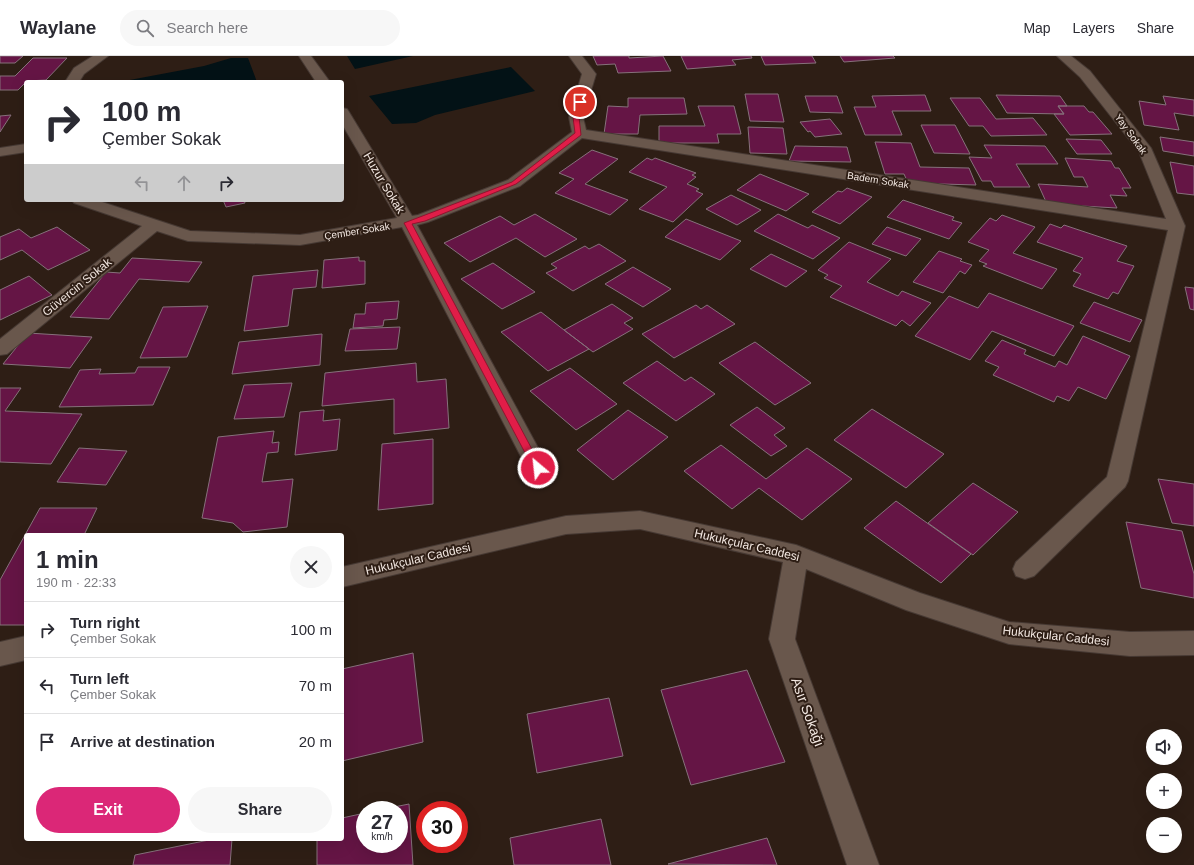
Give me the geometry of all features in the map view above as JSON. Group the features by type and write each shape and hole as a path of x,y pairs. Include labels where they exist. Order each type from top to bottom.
{"street":[{"path":"73,80 79,71 100,56"},
{"path":"305,56 322,80"},
{"path":"575,56 589,74 576,117 578,133"},
{"name":"Yay Sokak","path":"1063,56 1085,74 1146,151 1177,226"},
{"name":"Huzur Sokak","path":"344,115 408,223 538,468"},
{"name":"Çember Sokak","path":"86,202 188,236 300,240 408,223 422,219 514,183 578,133"},
{"name":"Badem Sokak","path":"578,133 1177,226"},
{"path":"0,152 24,148"},
{"name":"Güvercin Sokak","path":"0,349 154,225"},
{"path":"1025,569 1117,481 1177,226"},
{"name":"Hukukçular Caddesi","path":"344,577 566,524 640,520 796,556 915,602 1009,633 1130,644 1194,643"},
{"name":"Asır Sokağı","path":"796,556 782,639 863,865"},
{"path":"0,654 24,648"}],"shaded area":[{"path":"347,56 413,56 355,69"},
{"path":"231,58 248,58 256,80 130,80 204,66"},
{"path":"511,67 535,91 435,115 416,123 392,124 369,96"}],"building":[{"path":"0,56 23,56 15,63 0,63"},
{"path":"593,56 629,56 629,58 663,56 671,71 618,73 615,64 597,65"},
{"path":"681,56 751,56 752,58 732,60 736,65 687,69"},
{"path":"761,56 812,56 816,63 765,65"},
{"path":"840,56 893,56 895,58 844,62"},
{"path":"33,58 67,58 46,80 24,80 24,84 18,90 0,90 0,76 15,76"},
{"path":"745,94 778,94 784,122 750,121"},
{"path":"925,95 931,111 892,111 902,135 865,135 854,107 876,107 872,96"},
{"path":"996,95 1060,96 1067,106 1058,106 1064,114 1007,113"},
{"path":"805,96 837,96 843,113 810,112"},
{"path":"1163,96 1194,100 1194,116 1174,113 1179,130 1144,125 1139,101 1166,105"},
{"path":"628,98 684,98 687,114 640,115 638,134 604,134 608,106 628,107"},
{"path":"950,98 980,98 996,119 1033,118 1047,135 991,136 983,126 969,126"},
{"path":"698,106 734,106 741,134 717,134 719,143 659,143 659,126 705,126"},
{"path":"1058,106 1084,106 1089,112 1093,112 1112,134 1070,135 1054,114 1064,114"},
{"path":"11,115 0,132 0,116"},
{"path":"830,119 842,134 815,137 810,131 808,132 800,122"},
{"path":"921,125 955,125 970,154 934,153"},
{"path":"748,127 783,128 787,154 750,153"},
{"path":"1160,137 1194,142 1194,156 1163,151"},
{"path":"1066,139 1101,140 1112,154 1077,154"},
{"path":"875,142 911,143 920,167 969,168 976,185 908,183 904,174 885,174"},
{"path":"984,145 1045,146 1058,164 1016,164 1030,187 994,187 991,181 982,181 969,157 992,158"},
{"path":"795,146 847,147 851,162 789,161"},
{"path":"592,150 618,159 585,184 628,200 610,215 555,193 574,179 559,173"},
{"path":"647,158 652,160 655,158 696,173 692,175 696,177 687,184 699,189 696,191 703,194 673,222 639,209 667,187 629,172"},
{"path":"1065,158 1111,161 1115,168 1119,168 1131,188 1122,188 1127,196 1110,195 1117,208 1047,204 1038,184 1088,187 1083,177 1074,177"},
{"path":"1170,162 1194,166 1194,195 1177,193"},
{"path":"760,174 809,194 786,211 737,190"},
{"path":"847,188 872,197 840,224 812,212 838,191 842,192"},
{"path":"731,195 761,210 737,225 706,209"},
{"path":"903,200 954,217 952,220 962,223 949,239 887,217"},
{"path":"224,202 245,203 226,207"},
{"path":"535,214 577,239 545,257 516,238 470,262 444,243 500,216 514,225"},
{"path":"778,214 808,228 812,225 840,238 813,259 754,231"},
{"path":"1002,215 1035,227 1013,253 1057,269 1042,289 983,266 987,264 979,261 989,250 968,242 990,218 996,221"},
{"path":"686,219 741,241 720,260 665,237"},
{"path":"1050,224 1061,228 1064,225 1127,246 1117,261 1134,266 1118,294 1113,292 1108,299 1073,286 1081,274 1073,271 1083,258 1037,242"},
{"path":"57,227 90,250 48,270 22,250 0,260 0,237 19,229 31,238"},
{"path":"887,227 921,239 906,256 872,244"},
{"path":"849,242 891,259 867,282 898,296 902,291 931,303 910,326 902,320 896,326 830,297 842,286 824,278 828,275 818,270"},
{"path":"599,244 626,261 573,291 546,273 557,268 551,264 585,246 589,249"},
{"path":"939,251 962,259 960,261 972,265 965,274 960,271 943,293 913,282"},
{"path":"771,254 807,271 786,287 750,269"},
{"path":"359,257 359,261 365,261 365,284 322,288 324,260"},
{"path":"132,258 202,262 189,282 139,279 109,319 70,317 106,272 120,273"},
{"path":"493,263 535,292 502,309 461,279"},
{"path":"633,267 671,289 643,307 605,284"},
{"path":"318,270 316,287 293,289 288,326 244,331 253,276"},
{"path":"29,276 52,295 0,320 0,290"},
{"path":"1185,287 1194,288 1194,310 1190,309"},
{"path":"989,293 1074,326 1054,356 992,331 970,360 915,336 949,296 978,308"},
{"path":"399,301 397,319 384,320 383,326 353,328 355,314 365,314 366,303"},
{"path":"1094,302 1142,320 1130,342 1080,323"},
{"path":"612,304 633,318 624,323 633,329 593,352 564,330"},
{"path":"696,305 701,309 707,305 735,324 674,358 642,334"},
{"path":"208,306 187,357 140,358 163,307"},
{"path":"541,312 589,349 548,371 501,332"},
{"path":"400,327 397,349 345,351 350,329"},
{"path":"28,333 92,337 70,368 3,364"},
{"path":"322,334 320,365 232,374 239,342"},
{"path":"1083,336 1130,356 1106,399 1078,387 1069,401 1057,396 1054,402 993,375 999,367 985,361 1002,340 1026,350 1024,354 1055,367 1059,361 1067,365"},
{"path":"755,342 811,383 775,405 719,363"},
{"path":"657,361 685,381 691,377 715,394 676,421 623,383"},
{"path":"416,363 417,382 446,379 449,428 394,434 394,399 322,406 325,373"},
{"path":"138,367 170,367 153,405 59,407 80,370 101,369 99,374 135,373"},
{"path":"570,368 617,404 576,430 530,391"},
{"path":"292,383 284,417 234,419 244,385"},
{"path":"0,388 21,388 5,411 82,414 51,464 0,462"},
{"path":"757,407 785,428 774,435 787,446 771,456 730,425"},
{"path":"872,409 944,454 906,488 834,440"},
{"path":"324,410 323,421 340,419 337,450 295,455 300,412"},
{"path":"628,410 668,437 613,480 577,450"},
{"path":"274,431 272,443 279,442 278,452 267,453 262,482 293,479 287,527 243,532 233,523 202,518 218,437"},
{"path":"433,439 433,504 378,510 382,444"},
{"path":"721,445 766,479 807,448 852,479 802,520 759,488 732,509 684,471"},
{"path":"79,448 127,451 106,485 57,482"},
{"path":"1158,479 1194,484 1194,526 1172,523"},
{"path":"973,483 1018,512 973,555 928,523"},
{"path":"896,501 971,554 941,583 864,528"},
{"path":"40,508 97,508 85,533 26,533"},
{"path":"1126,522 1182,531 1194,574 1194,598 1141,588"},
{"path":"24,537 24,625 0,625 0,580"},
{"path":"413,653 423,742 344,761 344,669"},
{"path":"747,670 785,762 691,785 661,690"},
{"path":"609,698 623,756 537,773 527,714"},
{"path":"409,804 413,865 317,865 317,841 344,841 344,818 356,815 356,853 408,853"},
{"path":"601,819 611,865 514,865 510,838"},
{"path":"767,838 777,865 668,864"},
{"path":"204,841 232,841 230,865 133,865 135,855"}],"route":[{"path":"538,468 408,223 422,219 514,183 578,133 576,117 580,102"}]}
